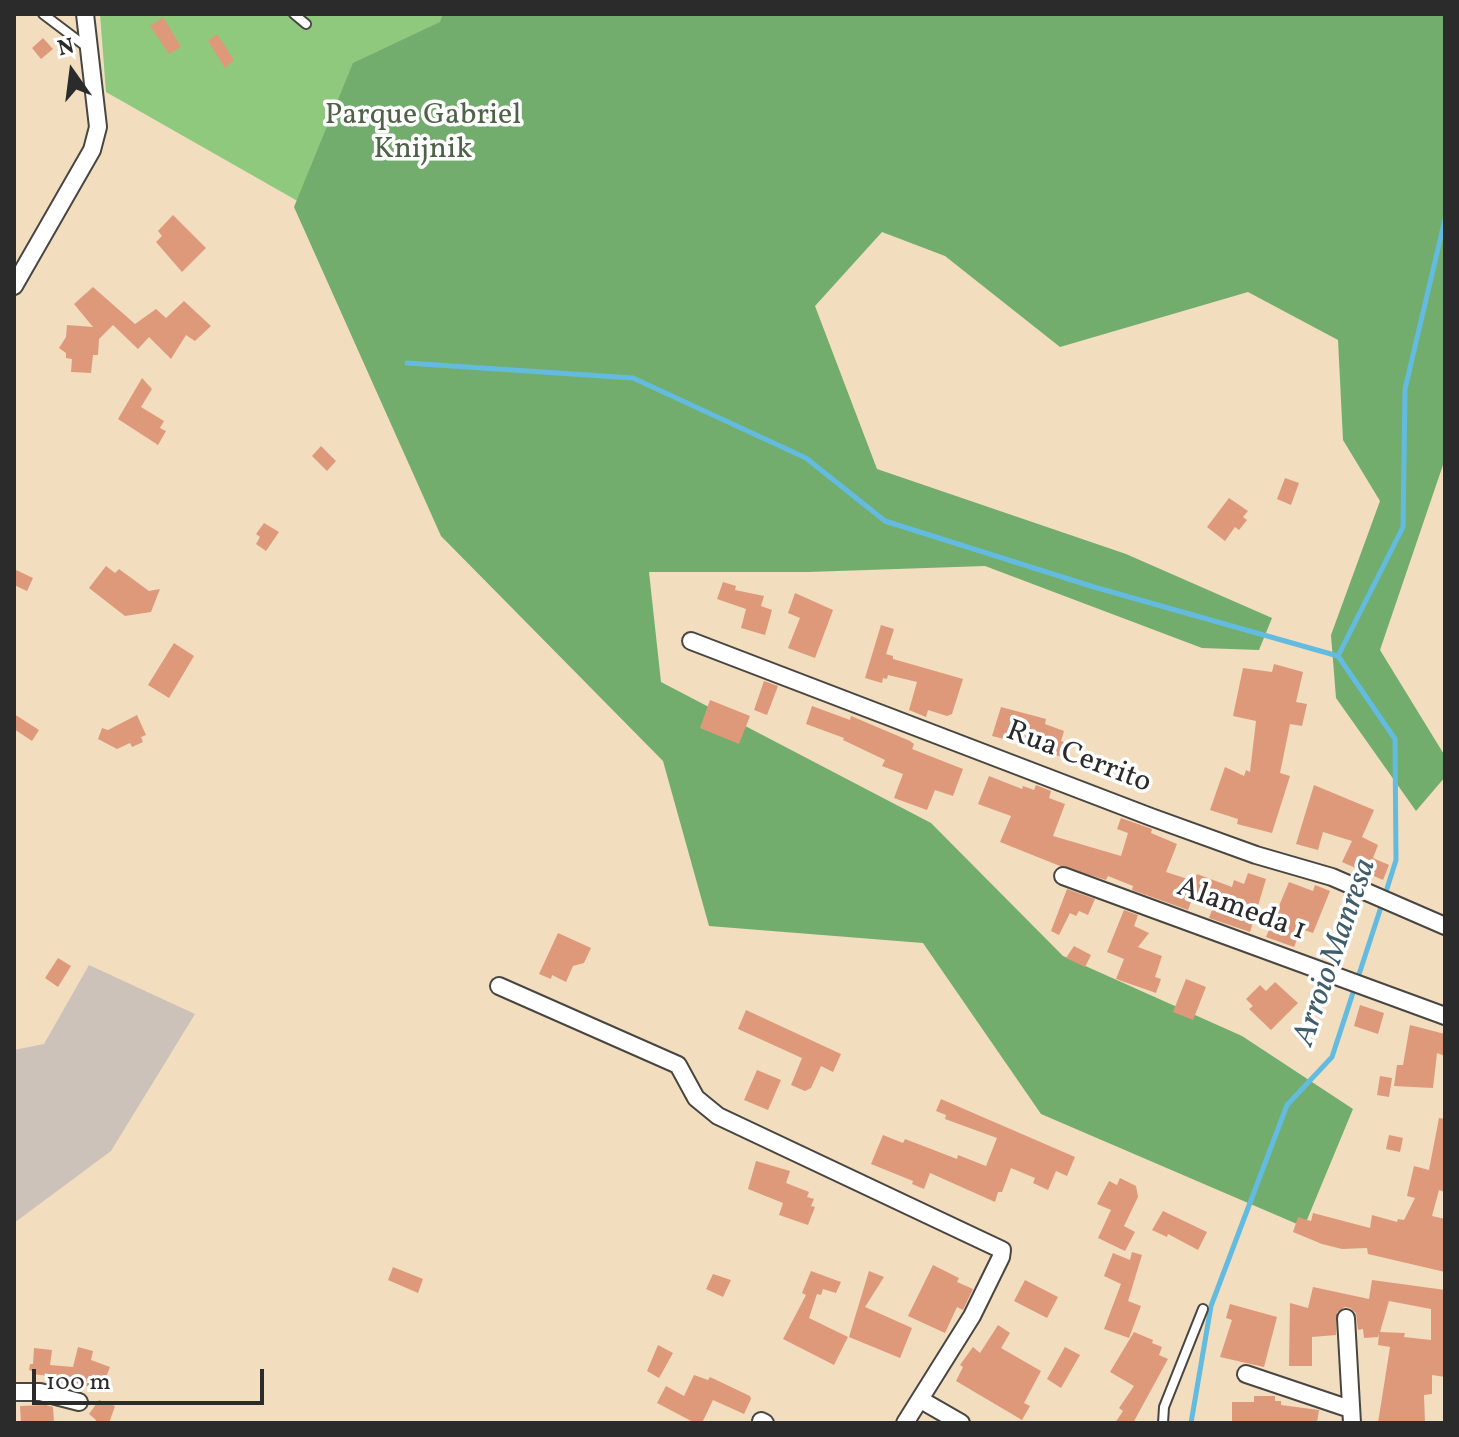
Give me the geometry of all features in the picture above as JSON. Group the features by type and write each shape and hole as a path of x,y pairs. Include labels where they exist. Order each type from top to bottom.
{"street":[{"path":"14,286 92,150 98,127 85,14"},
{"name":"Rua Cerrito","path":"691,641 1151,817 1256,855 1332,877 1445,926"},
{"name":"Alameda 1","path":"1063,876 1445,1016"},
{"path":"499,986 678,1065 696,1098 718,1116 1002,1250 972,1316 905,1423"},
{"path":"1246,1374 1351,1416 1346,1318"},
{"path":"14,1392 40,1392 79,1402"},
{"path":"921,1400 961,1423"}],"lane":[{"path":"43,14 89,48"},
{"path":"294,14 306,24"},
{"path":"1163,1423 1164,1407 1203,1309"}],"shaded area":[{"path":"89,965 195,1014 111,1151 14,1223 14,1050 44,1044"}],"green space":[{"name":"Parque Gabriel Knijnik","path":"100,14 692,14 468,298 106,92"},
{"path":"443,14 1445,14 1445,459 1380,650 1445,756 1445,777 1416,811 1336,698 1331,635 1380,501 1343,440 1338,340 1248,292 1060,347 945,256 882,232 815,306 877,469 1126,554 1272,618 1259,650 1202,648 985,566 808,572 649,572 661,682 931,823 1063,956 1242,1036 1353,1109 1304,1227 1041,1114 923,943 709,926 663,761 441,536 294,207 353,63 440,22"}],"building":[{"path":"163,17 181,47 169,54 150,26"},
{"path":"217,34 234,60 225,68 208,41"},
{"path":"43,38 53,49 41,59 32,48"},
{"path":"173,215 206,248 182,272 156,242 162,236 158,231"},
{"path":"93,287 135,324 156,309 166,318 184,301 211,326 195,341 186,335 171,359 149,337 138,349 113,325 99,339 98,355 93,355 91,373 71,372 72,359 66,358 66,353 59,348 66,337 67,325 93,327 74,304"},
{"path":"142,378 152,389 141,407 164,421 160,428 166,431 158,445 118,419"},
{"path":"321,446 336,461 327,471 312,456"},
{"path":"1285,478 1299,483 1291,505 1277,499"},
{"path":"1229,498 1248,511 1243,517 1247,520 1239,530 1235,527 1225,541 1207,527"},
{"path":"264,523 279,532 266,551 256,544 260,537 256,534"},
{"path":"106,566 115,573 119,569 149,591 160,589 151,612 125,616 89,588"},
{"path":"14,569 33,578 27,591 14,585"},
{"path":"723,582 736,586 735,590 764,596 761,606 772,610 765,635 741,628 746,609 717,599"},
{"path":"795,593 833,610 815,658 788,648 800,618 788,613"},
{"path":"881,625 894,629 886,654 893,656 893,659 963,679 952,714 947,716 928,710 926,717 909,710 917,682 888,675 882,683 865,678"},
{"path":"174,643 194,656 169,698 148,685"},
{"path":"1274,664 1303,672 1296,702 1307,704 1302,726 1290,724 1280,773 1290,776 1272,833 1237,824 1238,819 1210,810 1225,767 1244,776 1246,770 1250,772 1256,721 1233,716 1243,668 1272,672"},
{"path":"764,681 778,686 767,715 754,710"},
{"path":"710,700 750,716 739,744 700,728"},
{"path":"812,706 850,720 851,716 910,741 914,744 912,749 963,769 953,796 935,790 927,810 894,798 903,774 882,766 885,760 844,738 806,724"},
{"path":"1001,707 1046,719 1045,724 1064,731 1061,741 1069,744 1065,758 1041,748 992,736"},
{"path":"14,714 39,730 32,741 14,729"},
{"path":"137,715 146,735 141,737 143,742 132,747 130,743 117,749 98,739 102,728 108,730"},
{"path":"989,776 1022,789 1023,786 1034,790 1036,785 1051,791 1049,798 1065,804 1053,836 1121,856 1128,833 1117,829 1121,818 1152,829 1151,833 1177,844 1166,872 1194,881 1197,874 1232,887 1234,880 1244,884 1248,873 1266,879 1250,932 1209,918 1212,910 1191,902 1188,910 1132,890 1133,886 1108,876 1106,880 1060,866 1000,842 1011,816 978,804"},
{"path":"1314,785 1374,810 1362,837 1378,845 1373,858 1389,865 1383,880 1342,862 1352,841 1323,832 1318,850 1296,844"},
{"path":"1289,882 1313,891 1315,885 1330,891 1313,933 1301,929 1294,947 1266,937"},
{"path":"1067,889 1095,899 1088,915 1079,911 1076,916 1070,913 1059,935 1051,931"},
{"path":"1124,910 1138,915 1134,926 1149,933 1138,947 1162,956 1155,977 1161,979 1156,993 1116,979 1124,959 1107,952"},
{"path":"558,933 591,948 584,963 573,966 566,982 552,975 551,979 539,974"},
{"path":"1074,946 1091,955 1085,967 1066,958"},
{"path":"58,958 71,966 58,987 45,978"},
{"path":"1186,979 1206,987 1193,1020 1173,1012"},
{"path":"1275,982 1298,1003 1271,1030 1249,1009 1253,1006 1246,999 1260,985 1266,991"},
{"path":"1360,1005 1384,1013 1378,1034 1354,1026"},
{"path":"746,1010 841,1054 833,1072 821,1066 811,1088 805,1091 791,1085 802,1058 738,1029"},
{"path":"1410,1025 1445,1034 1445,1056 1437,1053 1433,1088 1394,1086 1397,1065 1403,1065"},
{"path":"757,1070 781,1080 768,1110 744,1100"},
{"path":"1380,1076 1392,1078 1389,1097 1377,1095"},
{"path":"941,1099 1075,1157 1067,1176 1056,1171 1048,1190 1033,1183 1035,1178 1011,1168 995,1202 930,1173 924,1189 912,1184 913,1181 871,1164 883,1135 903,1143 905,1139 957,1159 958,1155 986,1166 997,1138 945,1119 946,1115 936,1111"},
{"path":"1439,1118 1445,1119 1445,1192 1439,1190 1432,1216 1445,1219 1445,1272 1368,1254 1367,1248 1342,1249 1322,1244 1293,1232 1298,1217 1311,1221 1313,1213 1370,1228 1372,1215 1397,1222 1398,1219 1404,1220 1415,1198 1407,1196 1414,1166 1429,1170"},
{"path":"1389,1135 1403,1138 1400,1152 1386,1149"},
{"path":"756,1161 790,1171 786,1183 809,1192 807,1197 814,1199 811,1206 815,1207 808,1225 779,1215 783,1203 748,1189"},
{"path":"1120,1178 1136,1186 1138,1197 1124,1226 1135,1232 1125,1251 1098,1238 1111,1210 1097,1204 1109,1181 1117,1185"},
{"path":"1163,1211 1207,1232 1198,1250 1168,1234 1167,1237 1152,1230"},
{"path":"1132,1252 1142,1255 1128,1301 1141,1306 1129,1338 1104,1329 1121,1284 1104,1276 1113,1253 1130,1260"},
{"path":"933,1265 973,1289 963,1310 957,1307 945,1333 908,1316"},
{"path":"393,1267 423,1279 418,1293 388,1280"},
{"path":"811,1271 841,1282 836,1293 823,1289 821,1295 817,1294 809,1318 848,1337 834,1365 783,1339 806,1295 802,1293"},
{"path":"869,1271 884,1277 865,1307 912,1328 900,1358 849,1337"},
{"path":"713,1274 731,1280 723,1297 706,1289"},
{"path":"1025,1280 1058,1297 1047,1318 1014,1301"},
{"path":"1372,1280 1445,1290 1445,1377 1432,1375 1432,1394 1424,1395 1425,1423 1378,1423 1390,1347 1378,1345 1379,1333 1378,1337 1364,1338 1363,1329 1358,1330 1356,1313 1350,1308 1345,1307 1337,1312 1336,1335 1312,1337 1312,1366 1289,1366 1290,1303 1308,1308 1313,1287 1369,1299","holes":["1389,1301 1431,1309 1431,1340 1404,1337 1405,1333 1380,1332"]},
{"path":"1230,1304 1277,1317 1264,1367 1220,1357 1232,1320 1226,1318"},
{"path":"998,1325 1010,1333 1001,1348 1041,1371 1024,1403 1030,1406 1022,1420 956,1381 963,1367 960,1365 973,1347 980,1353"},
{"path":"1134,1332 1162,1347 1159,1355 1168,1359 1133,1423 1115,1423 1123,1411 1119,1408 1134,1386 1110,1372"},
{"path":"658,1345 673,1353 659,1378 647,1371"},
{"path":"78,1347 93,1351 91,1360 110,1367 101,1390 62,1379 62,1386 49,1383 50,1376 32,1374 29,1370 30,1364 33,1364 34,1348 52,1350 50,1365 73,1367"},
{"path":"1065,1347 1080,1355 1061,1388 1047,1379"},
{"path":"694,1375 708,1380 710,1377 750,1396 744,1414 713,1400 702,1423 695,1423 657,1403 666,1386 684,1396"},
{"path":"1254,1396 1275,1396 1275,1401 1281,1401 1281,1405 1319,1410 1317,1423 1232,1423 1232,1402 1254,1402"},
{"path":"99,1400 115,1406 109,1423 95,1423 96,1420 89,1414"},
{"path":"20,1406 53,1407 54,1422 21,1423"}],"waterway":[{"name":"Arroio Manresa","path":"1385,895 1396,860 1395,739 1338,656 1403,527 1405,389 1445,219"},
{"path":"407,363 633,378 806,458 885,521 1094,587 1338,656"},
{"name":"Arroio Manresa","path":"1191,1423 1211,1306 1287,1105 1332,1057 1382,904"}]}
